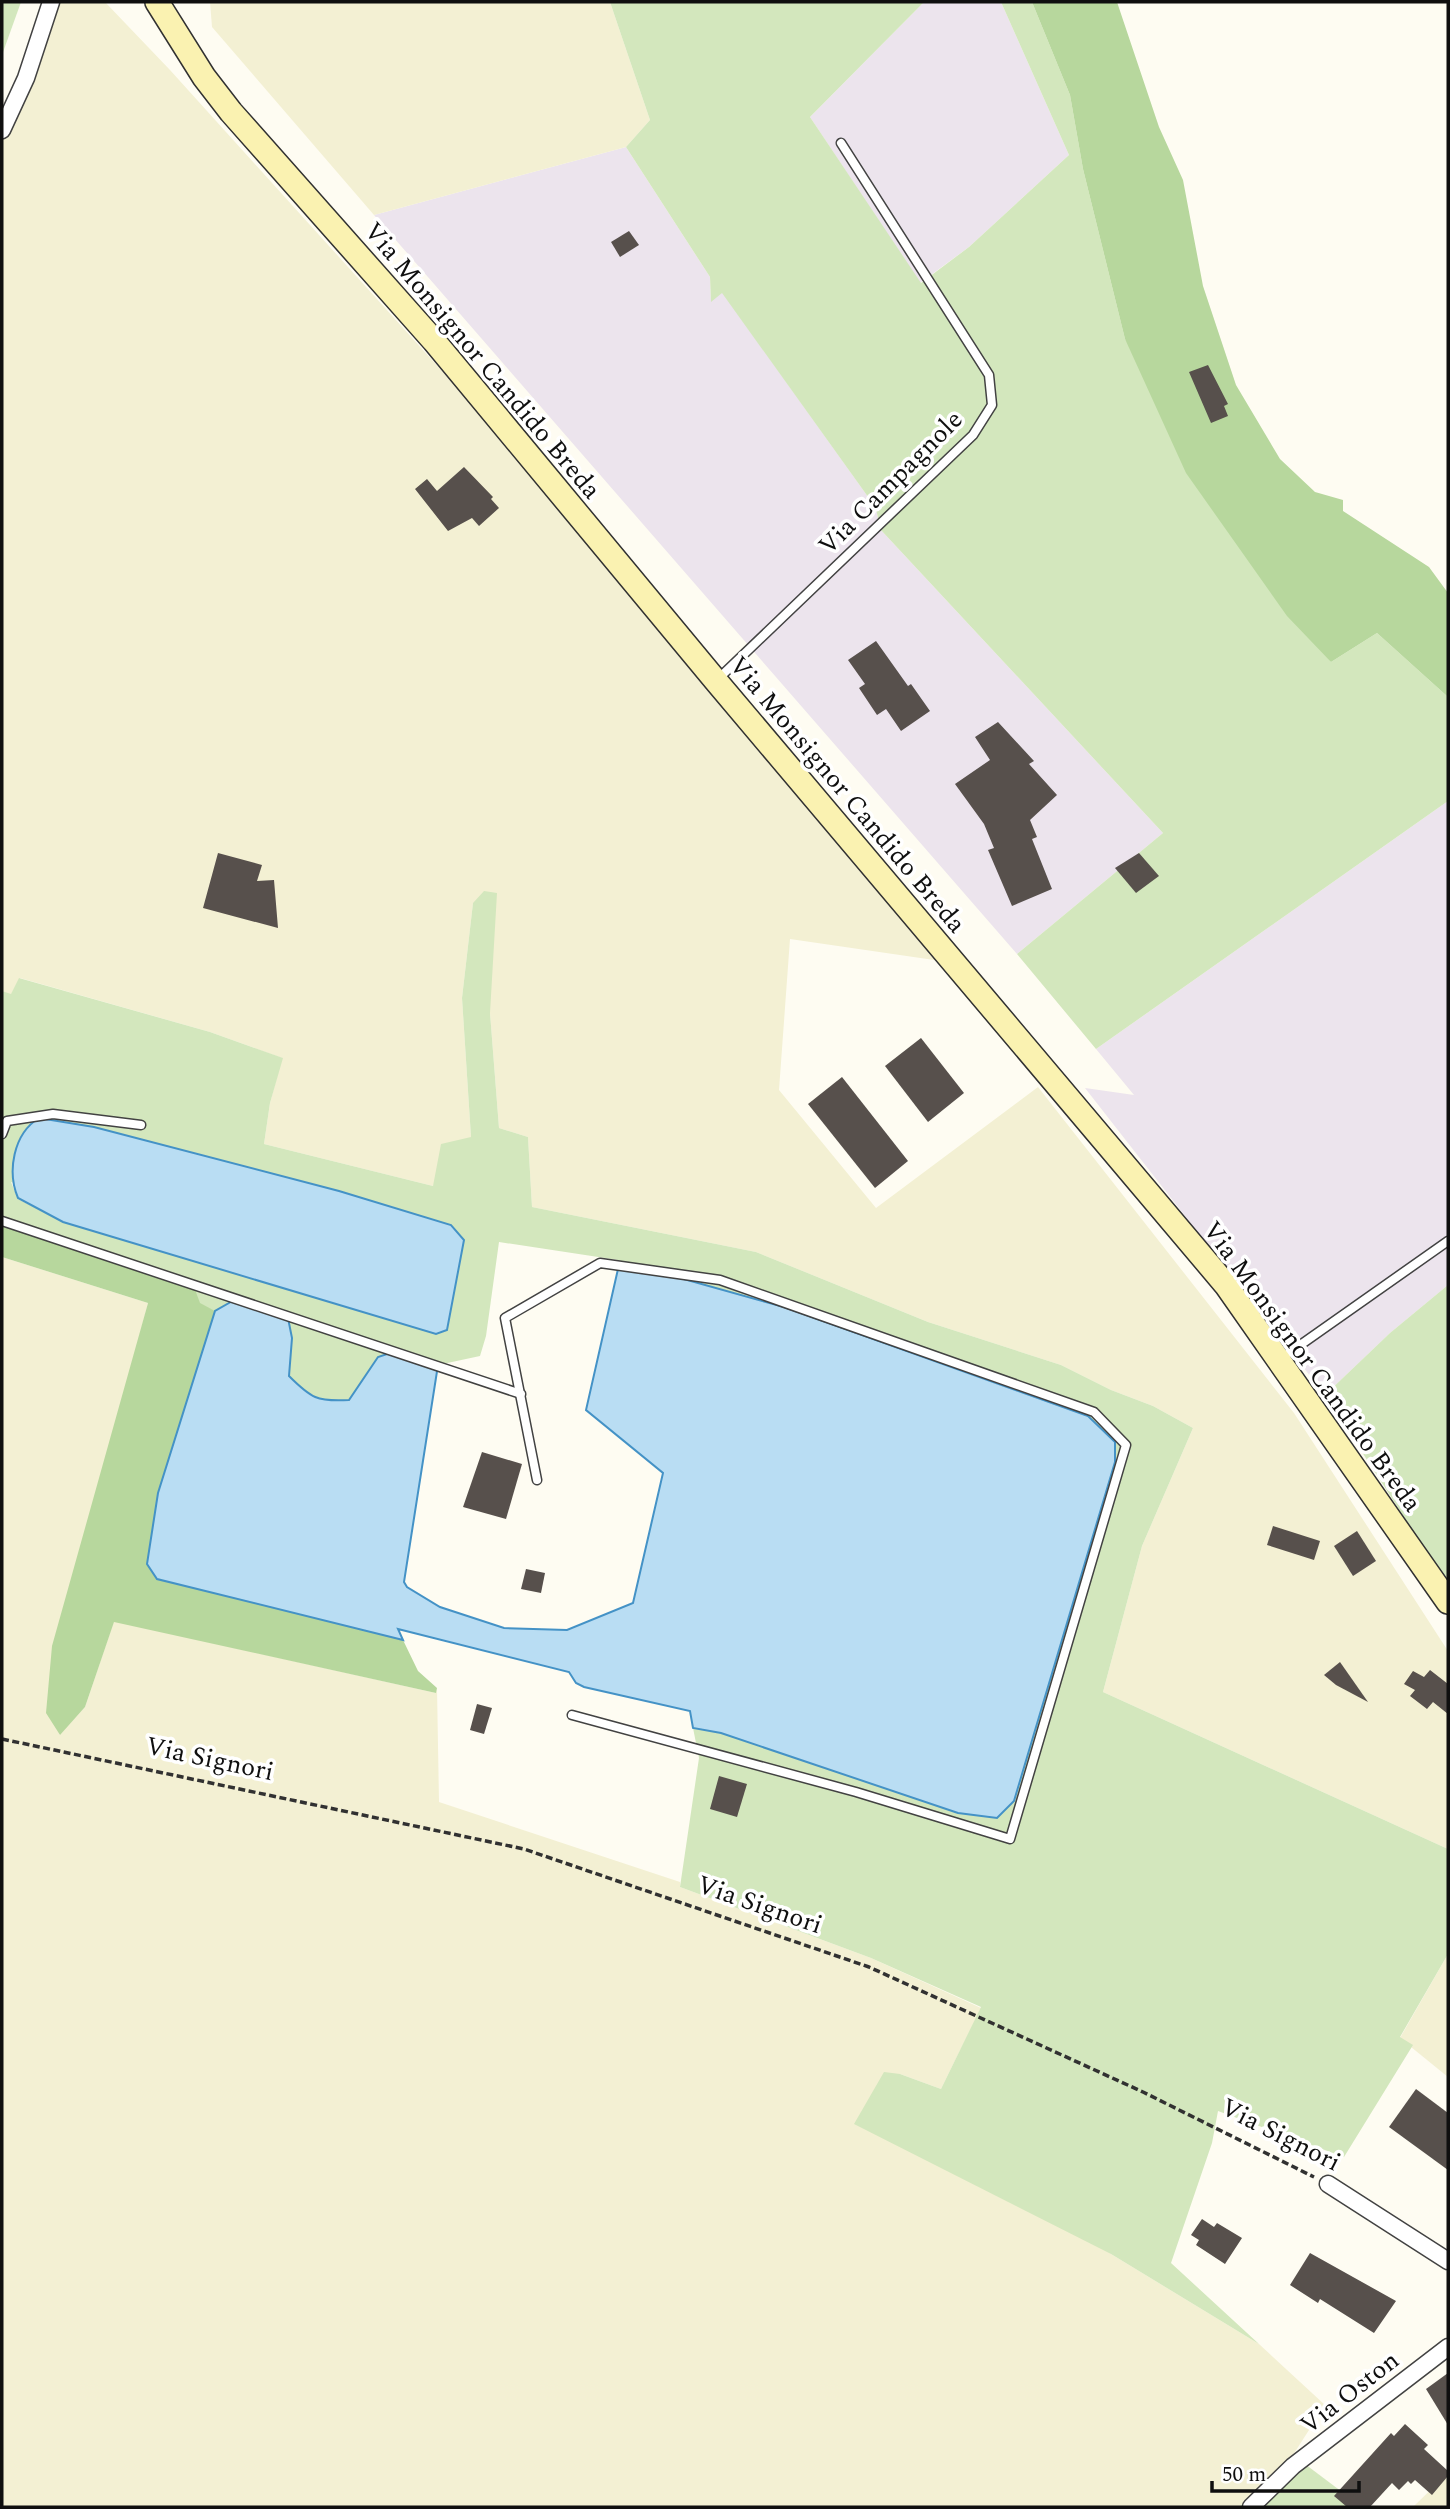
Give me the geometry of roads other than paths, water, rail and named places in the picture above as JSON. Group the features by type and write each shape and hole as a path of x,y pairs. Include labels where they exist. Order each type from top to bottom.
{"main road":[{"name":"Via Monsignor Candido Breda","path":"156,2 231,112 435,341 716,681 1226,1285 1448,1602"},
{"name":"Via Monsignor Candido Breda","path":"166,2 181,41"}],"street":[{"path":"2,130 26,78 51,2"},
{"name":"Via Signori","path":"1328,2185 1448,2261"},
{"name":"Via Oston","path":"1251,2507 1293,2466 1448,2347"}],"lane":[{"name":"Via Campagnole","path":"716,681 972,435 992,405 989,375 841,143"},
{"path":"2,1134 4,1121 52,1114 141,1125"},
{"path":"2,1221 521,1394"},
{"path":"1279,1360 1448,1241"},
{"path":"537,1480 505,1318 600,1263 720,1280 1094,1412 1126,1445 1010,1839 856,1792 572,1715"}],"water":[{"path":"39,1118 94,1127 339,1191 451,1225 464,1240 447,1330 436,1334 63,1222 18,1198 15,1188 13,1165 18,1143 30,1125"},
{"path":"618,1269 673,1276 784,1307 1088,1416 1115,1442 1115,1462 1014,1801 997,1818 958,1813 721,1733 693,1728 690,1711 584,1687 576,1683 569,1672 398,1629 403,1640 157,1579 147,1564 158,1493 215,1311 236,1299 287,1313 292,1338 289,1376 315,1397 349,1400 378,1357 390,1353 438,1365 404,1582 407,1587 440,1607 504,1628 567,1630 633,1603 663,1473 586,1410"}]}
